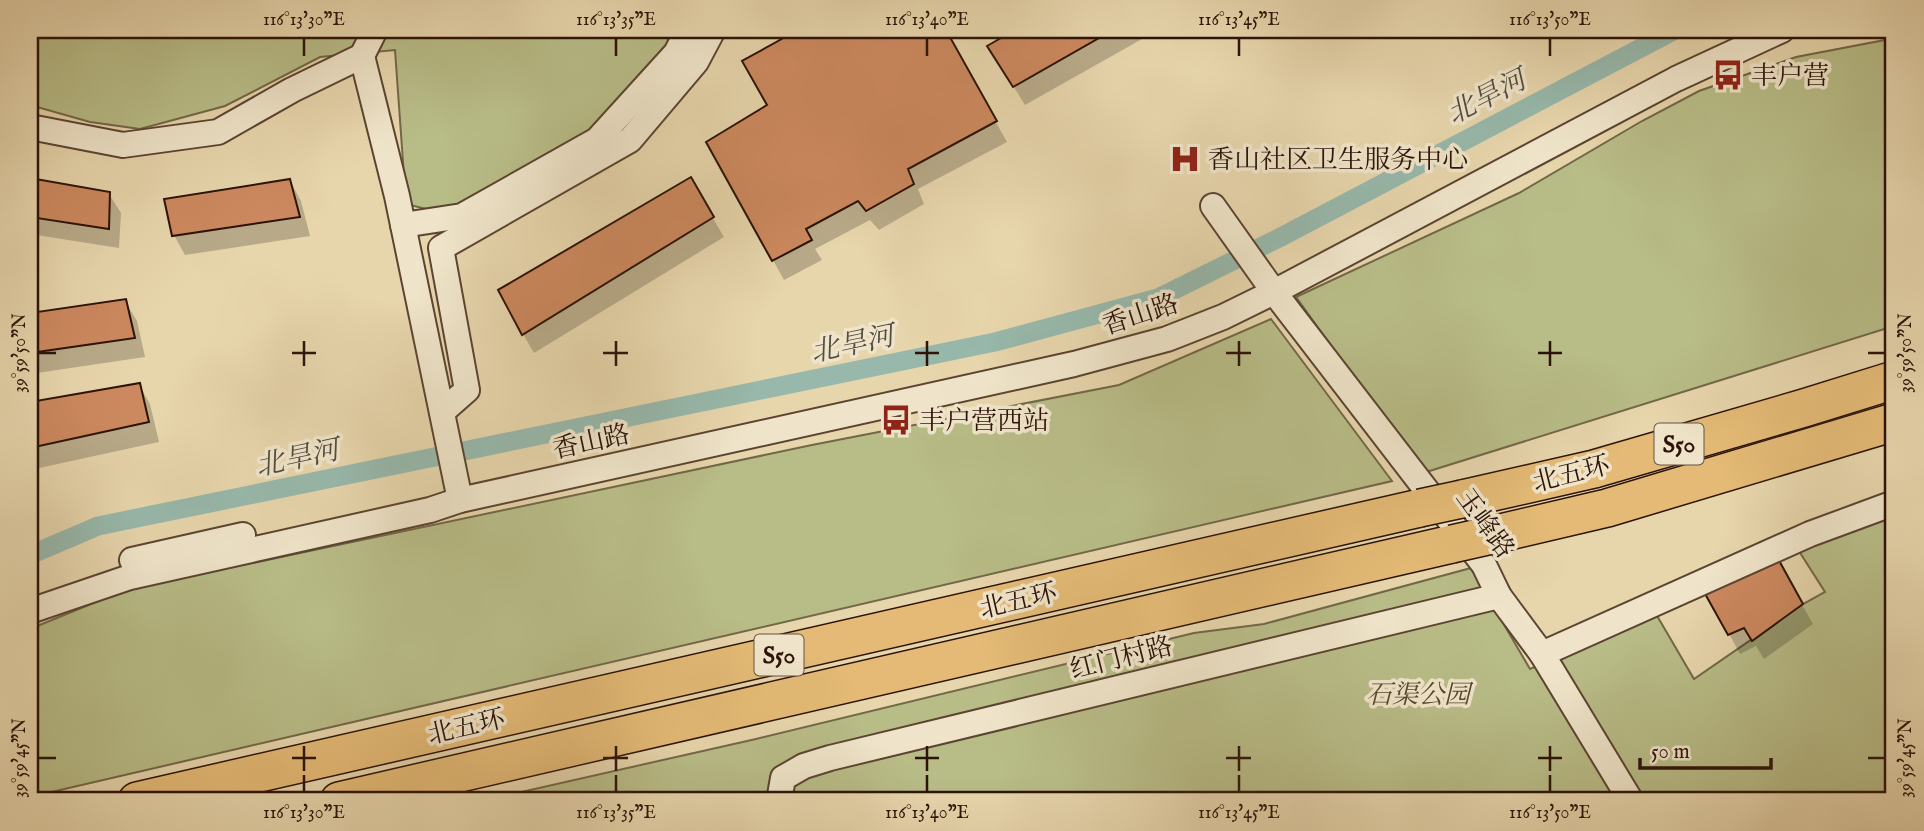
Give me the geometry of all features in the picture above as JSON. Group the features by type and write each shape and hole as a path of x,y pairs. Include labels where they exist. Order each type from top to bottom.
{"highway":[{"name":"北五环","path":"137,801 1594,468 1894,380"},
{"name":"北五环","path":"339,801 1607,508 1894,422"}],"street":[{"path":"30,127 123,145 218,132 292,90 362,56 375,30"},
{"path":"403,225 462,216 597,140 677,53 688,30"},
{"path":"442,412 467,390 440,248 630,141 696,62 713,30"},
{"name":"香山路","path":"30,611 130,577 430,510 460,500 1110,355 1167,339 1274,292 1767,33"},
{"path":"362,56 403,225 460,500"},
{"name":"玉峰路","path":"1213,206 1274,292 1484,565 1499,596 1542,654 1631,801"},
{"name":"香山路","path":"30,596 107,566 179,548 427,498 460,500"},
{"path":"1542,654 1810,534 1894,503"},
{"name":"红门村路","path":"779,801 783,778 817,762 1499,596"}],"green space":[{"path":"30,30 678,30 639,111 442,213 406,204 395,50 320,57 225,106 140,129 90,122 30,105"},
{"path":"1885,40 1894,63 1894,326 1423,473 1296,297 1519,193 1699,91 1796,57"},
{"path":"1271,319 1392,481 30,797 30,629 125,590 812,445 1119,385"},
{"name":"石渠公园","path":"1894,512 1894,801 481,801 756,739 1194,633 1264,624 1471,568 1530,669 1656,614 1694,679 1803,604 1825,592 1797,548"}],"building":[{"path":"798,30 946,30 997,121 908,169 914,184 866,211 858,201 806,229 812,240 772,261 706,142 767,105 742,61"},
{"path":"1015,30 1113,30 1013,87 987,46"},
{"path":"691,177 714,217 522,335 498,290"},
{"path":"30,178 110,192 109,229 30,217"},
{"path":"290,179 300,217 172,236 164,199"},
{"path":"126,299 135,338 30,353 30,313"},
{"path":"140,383 149,422 30,448 30,402"},
{"path":"1776,555 1803,604 1752,641 1744,628 1728,635 1704,592"}],"waterway":[{"name":"北旱河","path":"30,555 98,526 995,342 1158,298 1279,238 1675,30"}],"place":[{"name":"丰户营","path":"1728,75"},
{"name":"香山社区卫生服务中心","path":"1185,159"},
{"name":"丰户营西站","path":"896,420"}]}
